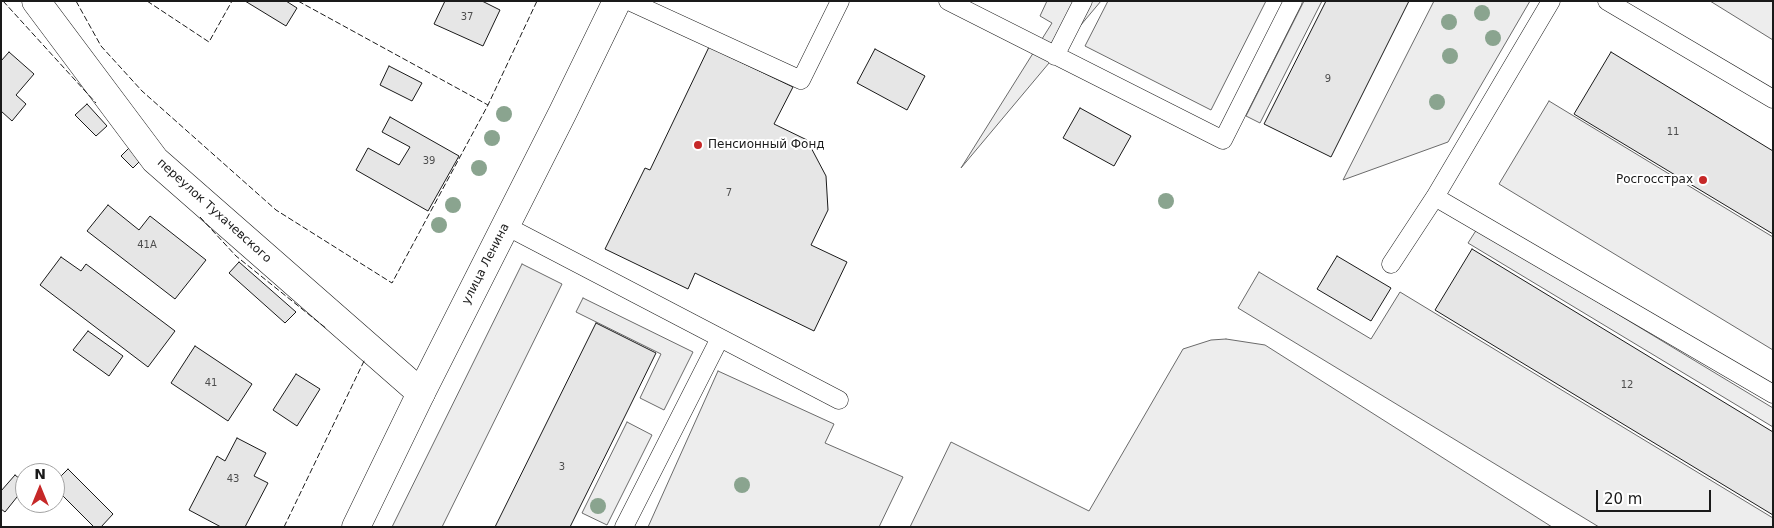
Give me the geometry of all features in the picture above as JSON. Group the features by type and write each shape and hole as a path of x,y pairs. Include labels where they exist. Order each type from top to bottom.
{"main road":[{"name":"переулок Тухачевского","path":"36,1 155,160 421,393"},
{"name":"улица Ленина","path":"356,527 617,1"}],"lane":[{"path":"629,1 801,80 840,1"},
{"path":"948,1 1223,140 1293,1"},
{"path":"1055,56 1083,1"},
{"path":"1392,264 1436,197 1551,1"},
{"path":"1607,1 1773,99"},
{"path":"1436,197 1773,394"},
{"path":"506,226 839,400"},
{"path":"624,527 720,338"}],"shaded area":[{"path":"1047,1 1101,1 961,168 1052,23 1040,16"},
{"path":"1108,1 1266,1 1211,110 1085,46"},
{"path":"1304,1 1322,1 1260,123 1246,116"},
{"path":"1434,1 1530,1 1448,142 1343,180"},
{"path":"1710,1 1773,1 1773,40"},
{"path":"1549,101 1773,237 1773,350 1499,184"},
{"path":"1477,229 1773,408 1773,427 1468,243"},
{"path":"522,264 562,284 442,527 392,527"},
{"path":"1259,272 1371,339 1400,292 1773,518 1773,527 1599,527 1238,308"},
{"path":"583,298 693,352 664,410 640,398 661,354 576,312"},
{"path":"1226,339 1265,345 1552,527 910,527 951,442 1089,511 1183,349 1211,340"},
{"path":"718,371 834,424 825,443 903,477 879,527 648,527"},
{"path":"627,422 652,435 607,525 582,513"}],"building":[{"path":"245,1 286,1 297,8 286,26"},
{"path":"445,1 482,1 500,10 483,46 434,24"},
{"path":"1326,1 1409,1 1331,157 1264,124"},
{"path":"709,47 793,87 774,124 807,140 826,176 828,210 811,245 847,262 814,331 695,273 688,289 605,249 645,168 650,170"},
{"path":"875,49 925,76 907,110 857,83"},
{"path":"9,52 34,74 16,95 26,104 12,121 1,111 1,61"},
{"path":"1611,52 1773,151 1773,234 1574,114"},
{"path":"389,66 422,83 412,101 380,85"},
{"path":"87,104 107,126 96,136 75,115"},
{"path":"1080,108 1131,136 1114,166 1063,138"},
{"path":"390,117 459,156 428,211 356,170 368,148 399,165 410,147 382,132"},
{"path":"130,147 142,159 133,168 121,156"},
{"path":"108,205 139,230 150,216 206,260 175,299 87,231"},
{"path":"1472,249 1773,432 1773,515 1435,310"},
{"path":"1337,256 1391,288 1371,321 1317,289"},
{"path":"61,257 81,271 86,264 175,331 148,367 40,285"},
{"path":"239,262 296,312 285,323 229,273"},
{"path":"596,323 656,353 629,408 570,527 495,527"},
{"path":"88,331 123,356 109,376 73,350"},
{"path":"195,346 252,384 228,421 171,383"},
{"path":"296,374 320,389 297,426 273,410"},
{"path":"237,438 266,453 254,476 268,483 245,527 221,527 189,510 217,456 225,461"},
{"path":"68,469 113,514 101,527 94,527 65,498 65,472"},
{"path":"15,475 15,500 5,512 1,509 1,491"}],"fence":[{"path":"3,1 96,103"},
{"path":"76,1 101,46 142,91 276,210 392,283 488,105 537,1"},
{"path":"147,1 209,42 232,1"},
{"path":"298,1 488,105"},
{"path":"200,217 236,256 327,329"},
{"path":"284,527 365,359"}],"place":[{"name":"Пенсионный Фонд","path":"698,145"},
{"name":"Росгосстрах","path":"1703,180"}]}
